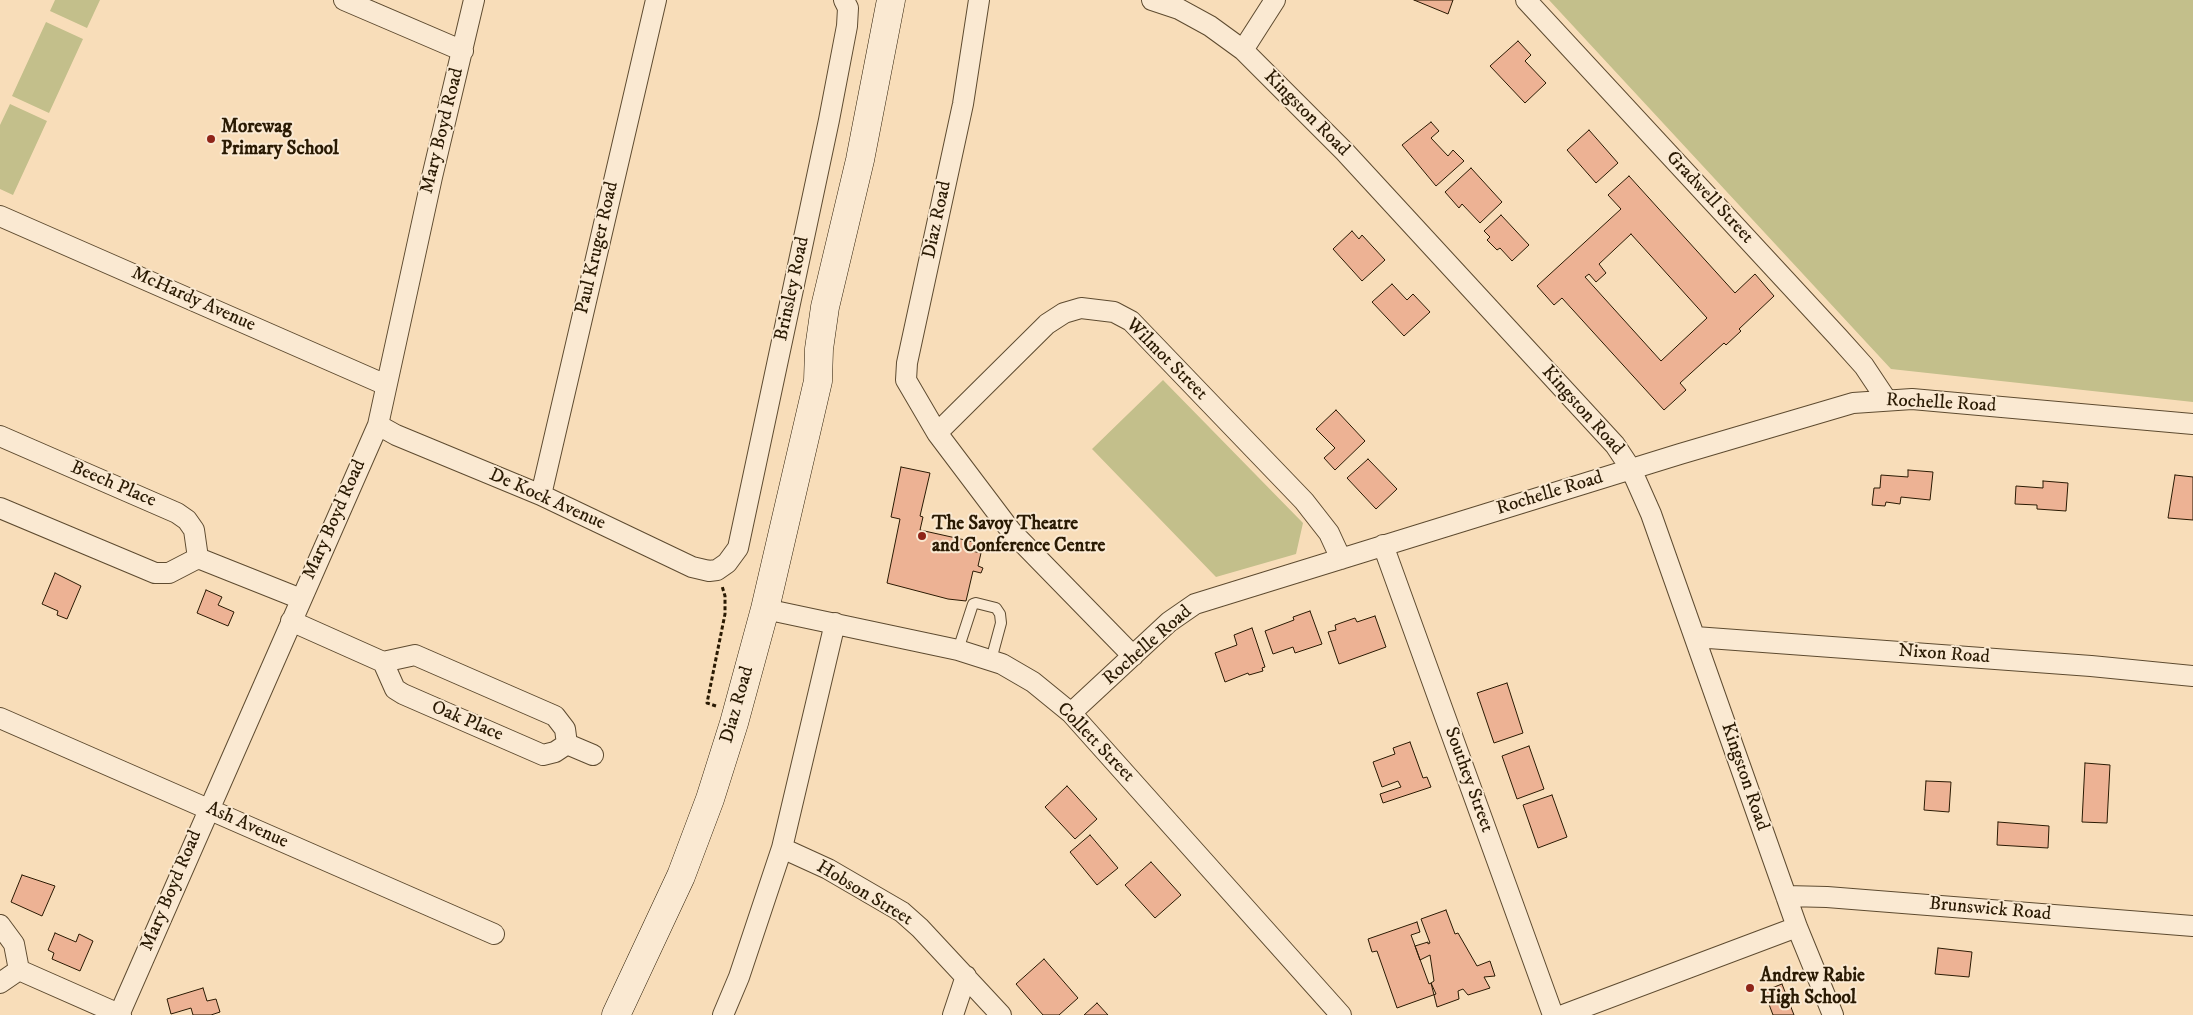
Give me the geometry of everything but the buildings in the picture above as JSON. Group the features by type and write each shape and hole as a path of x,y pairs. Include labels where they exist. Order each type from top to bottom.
{"street":[{"path":"344,0 463,51"},
{"name":"Mary Boyd Road","path":"120,1015 208,809 378,425 474,0"},
{"name":"Paul Kruger Road","path":"541,496 656,0"},
{"name":"Brinsley Road","path":"717,570 727,563 738,548 829,120 847,26 848,8 844,0"},
{"name":"Diaz Road","path":"616,1015 681,876 710,799 734,723 765,610 818,381 819,349 825,307 860,160 891,0"},
{"name":"Diaz Road","path":"818,381 832,354 842,321 893,85 907,0"},
{"name":"Diaz Road","path":"937,432 908,387 905,372 963,104 979,0"},
{"name":"Kingston Road","path":"1152,0 1179,9 1210,26 1243,50 1345,152 1615,445 1631,469 1652,514 1797,928 1833,1015"},
{"path":"1243,50 1275,0"},
{"name":"Gradwell Street","path":"1526,0 1838,337 1864,366 1886,399"},
{"name":"McHardy Avenue","path":"0,216 386,385"},
{"name":"Wilmot Street","path":"937,432 1047,324 1064,313 1081,308 1114,312 1131,321 1304,501 1330,534 1340,559"},
{"name":"Rochelle Road","path":"1071,713 1169,622 1195,604 1631,469 1853,403 1886,399 1922,400 2193,424"},
{"name":"De Kock Avenue","path":"378,425 396,435 541,496 692,567 702,570 717,570"},
{"path":"937,432 1011,530 1133,656"},
{"name":"Beech Place","path":"0,436 177,513 187,520 194,530 198,558"},
{"path":"0,508 155,573 169,573 198,558 301,600"},
{"name":"Southey Street","path":"1383,545 1553,1015"},
{"name":"Collett Street","path":"765,610 958,650 991,660 1025,677 1071,713 1341,1015"},
{"path":"291,621 383,662 415,655 555,716 565,729 567,744 594,755"},
{"path":"723,1015 739,977 782,848 835,623"},
{"name":"Nixon Road","path":"1695,637 2091,666 2193,676"},
{"name":"Oak Place","path":"383,662 395,689 402,694 543,755 555,752 567,744"},
{"name":"Ash Avenue","path":"0,718 494,934"},
{"name":"Hobson Street","path":"782,848 828,869 902,912 966,976 1001,1015"},
{"name":"Brunswick Road","path":"1786,896 1827,897 2193,926"},
{"path":"0,925 14,944 20,970"},
{"path":"1563,1015 1797,928"},
{"path":"20,970 120,1015"},
{"path":"0,983 20,970"},
{"path":"953,1015 966,976"}],"lane":[{"path":"958,650 972,604 976,602 996,608 1000,614 1001,623 991,660"}],"path":[{"path":"717,570 726,596 725,614 706,703 721,708 719,715 734,723"}],"shaded area":[{"path":"55,0 100,0 87,28 50,11"},
{"path":"1549,0 2193,0 2193,402 1891,369"},
{"path":"46,22 83,39 49,113 12,96"},
{"path":"10,104 47,121 13,195 0,189 0,125"},
{"path":"1163,380 1303,523 1296,554 1216,577 1092,449"}],"place":[{"name":"Morewag Primary School","path":"211,139"},
{"name":"The Savoy Theatre and Conference Centre","path":"922,536"},
{"name":"Andrew Rabie High School","path":"1750,988"}]}
